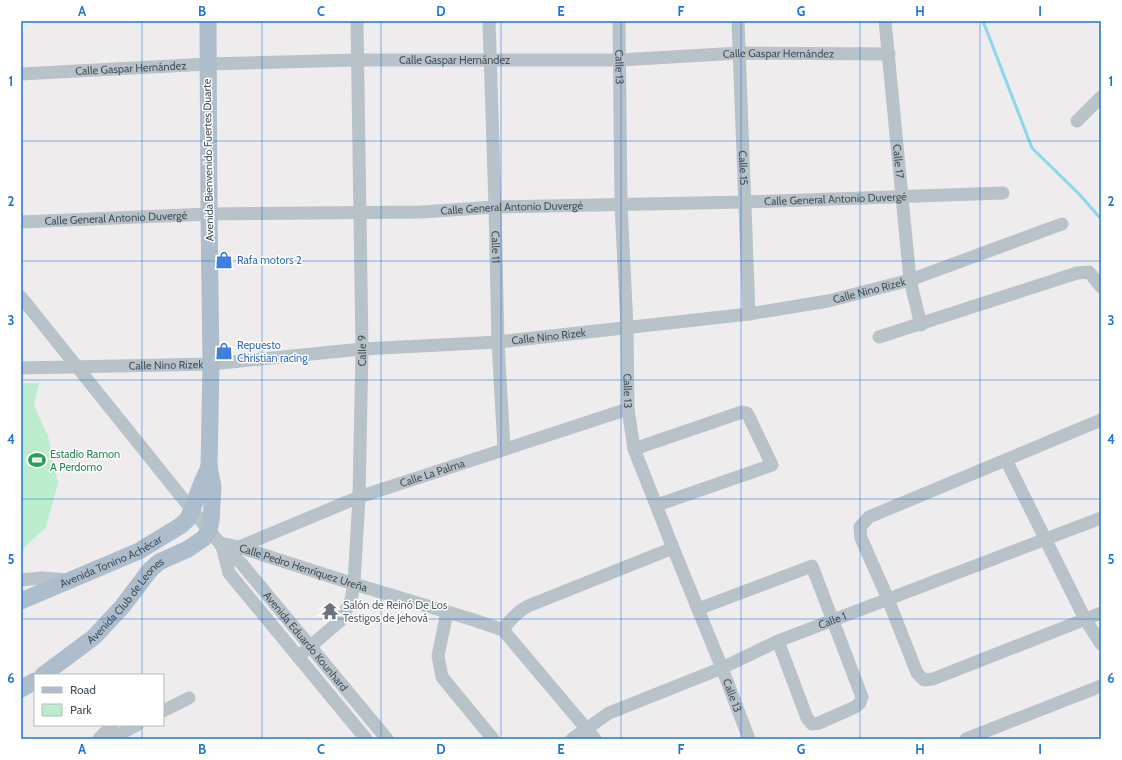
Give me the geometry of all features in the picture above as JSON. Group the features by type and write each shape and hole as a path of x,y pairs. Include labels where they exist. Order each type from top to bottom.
{"main road":[{"name":"Avenida Bienvenido Fuertes Duarte","path":"208,21 211,364 209,467 213,487 213,500 209,530"},
{"name":"Avenida Bienvenido Fuertes Duarte","path":"192,510 200,485 209,467"},
{"name":"Avenida Tonino Achécar","path":"21,601 43,584 70,580 138,551 180,526 187,520 192,510"},
{"name":"Avenida Club de Leones","path":"44,674 94,637 122,607 150,570 159,562 198,543 204,538 209,530"},
{"path":"138,551 150,570"},
{"path":"21,689 34,682"}],"street":[{"name":"Calle 9","path":"298,657 341,620 351,600 354,584 359,497 362,349 356,60 357,21"},
{"name":"Calle 11","path":"489,21 498,342 504,449"},
{"name":"Calle 13","path":"619,21 621,205 627,328 628,409 634,449 749,739"},
{"name":"Calle 15","path":"738,21 746,202 749,314"},
{"name":"Calle 17","path":"885,21 910,280 921,324"},
{"name":"Calle Gaspar Hernández","path":"21,74 208,64 356,60 619,60 740,53 888,54"},
{"path":"1077,121 1101,97"},
{"name":"Calle General Antonio Duvergé","path":"21,222 209,214 422,212 495,207 746,202 1003,193"},
{"name":"Calle Nino Rizek","path":"21,368 211,364 362,349 498,342 749,314 828,301 910,280 1062,224"},
{"path":"879,337 1077,273 1089,272 1101,287"},
{"name":"Avenida Eduardo Kounhard","path":"21,297 192,510 221,544 241,563 387,739"},
{"name":"Calle La Palma","path":"239,547 359,497 628,409"},
{"path":"634,449 742,412 747,414 750,419 772,465 657,506"},
{"path":"1101,420 869,517 860,527 861,538 888,599 917,673 924,680 933,679 1101,613"},
{"path":"1006,460 1085,619 1101,644"},
{"name":"Calle 1","path":"572,739 609,712 722,668 778,641 1101,518"},
{"name":"Avenida Eduardo Kounhard","path":"221,544 229,573 366,739"},
{"name":"Calle Pedro Henríquez Ureña","path":"221,544 239,547 503,630"},
{"path":"595,739 503,630 508,621 528,606 673,548"},
{"path":"698,610 812,566 862,697 860,703 855,707 818,723 812,724 807,718 778,641"},
{"path":"21,580 43,584"},
{"path":"447,612 438,656 442,677 493,739"},
{"path":"966,739 1101,686"},
{"path":"164,710 189,698"},
{"path":"99,739 111,726"},
{"path":"110,739 135,726"}],"green space":[{"name":"Estadio Ramon A Perdomo","path":"21,383 39,383 34,406 48,436 58,483 46,527 21,551"}],"waterway":[{"path":"983,21 1032,148 1080,195 1101,219"}],"place":[{"name":"Rafa motors 2","path":"224,260"},
{"name":"Repuesto Christian racing","path":"224,351"},
{"name":"Estadio Ramon A Perdomo","path":"37,460"},
{"name":"Salón de Reinó De Los Testigos de Jehová","path":"330,611"}]}
